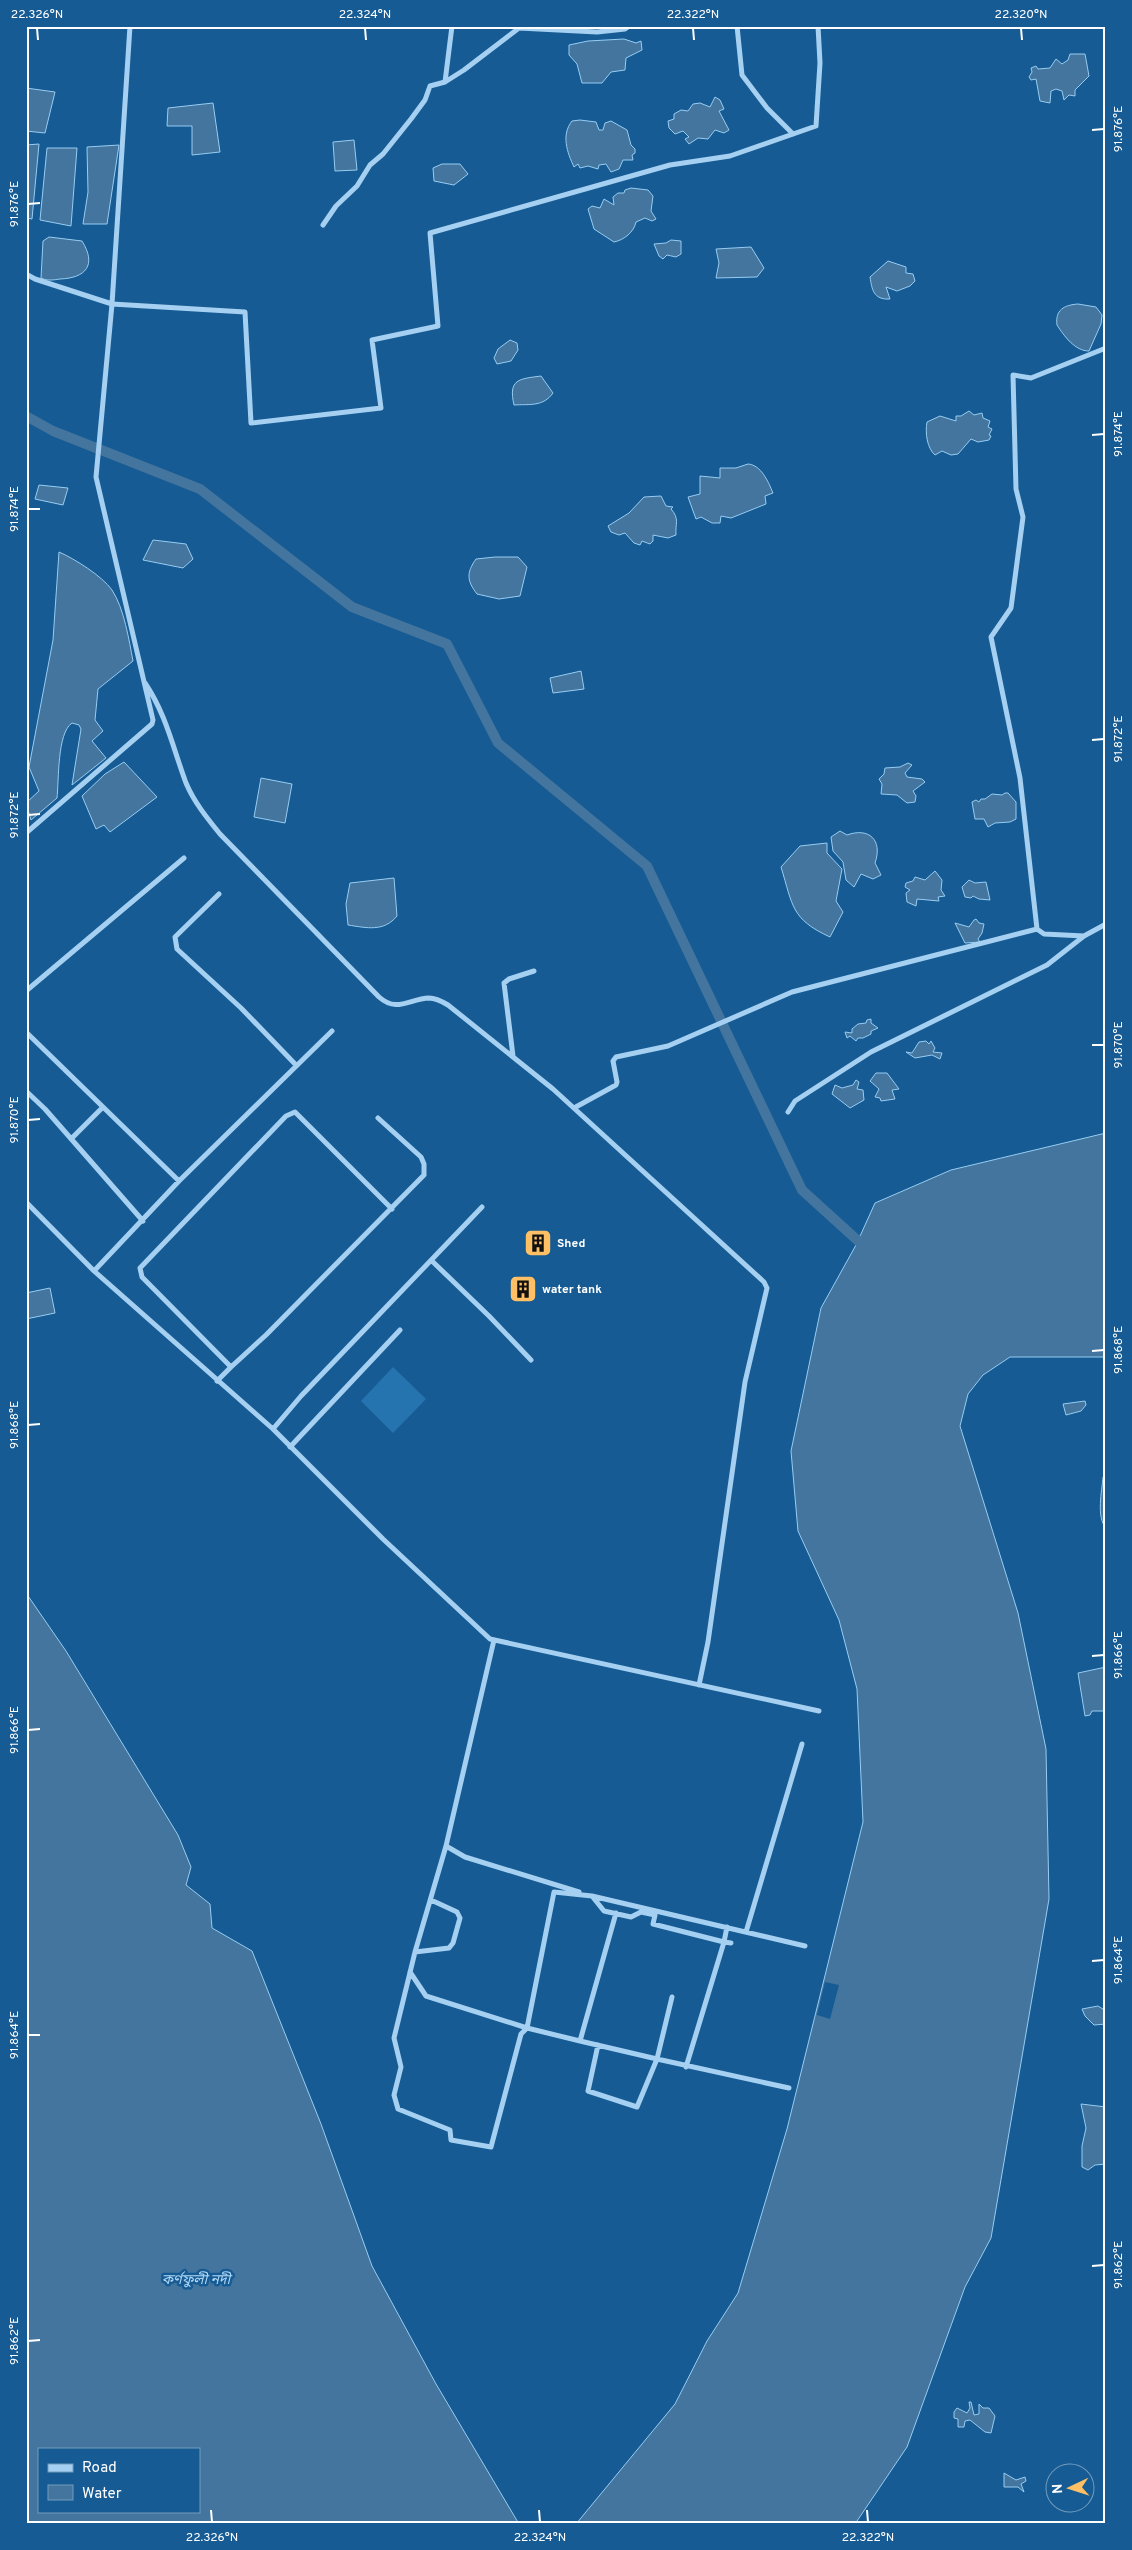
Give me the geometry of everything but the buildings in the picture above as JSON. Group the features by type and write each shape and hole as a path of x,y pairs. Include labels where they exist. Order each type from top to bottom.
{"street":[{"path":"26,833 152,724 153,712 96,476 112,304 130,26"},
{"path":"445,82 452,26"},
{"path":"323,226 336,206 357,186 370,164 383,154 412,119 425,100 430,86 445,82 496,48 520,28 597,32 625,29 629,26"},
{"path":"737,26 742,75 767,108 793,134"},
{"path":"26,274 35,279 112,304 244,312 252,423 381,408 372,340 438,326 430,233 670,165 730,156 816,126 820,63 818,26"},
{"path":"1084,936 1044,934 1037,929 1020,778 991,637 1011,608 1023,518 1016,489 1013,375 1031,378 1106,348"},
{"path":"145,683 164,715 186,784 198,806 220,834 271,888 387,1004 394,1005 431,998 448,1005 513,1056 574,1108 753,1272 767,1288 745,1382 708,1642 699,1685"},
{"path":"26,991 184,858"},
{"path":"219,894 175,937 177,948 241,1008 296,1065"},
{"path":"788,1112 795,1101 871,1052 1048,965 1084,936 1105,925"},
{"path":"574,1108 616,1085 613,1061 616,1057 668,1046 792,992 1037,929"},
{"path":"513,1056 504,983 509,979 534,972"},
{"path":"94,1271 179,1181 332,1030"},
{"path":"26,1032 179,1181"},
{"path":"26,1091 143,1220"},
{"path":"71,1139 103,1107"},
{"path":"230,1367 142,1277 140,1268 286,1116 295,1112 392,1209"},
{"path":"217,1381 230,1367 266,1336 424,1176 424,1164 421,1158 378,1118"},
{"path":"26,1202 94,1271 273,1429 384,1539 490,1639 819,1711"},
{"path":"273,1429 301,1396 482,1207"},
{"path":"432,1261 531,1360"},
{"path":"290,1447 400,1330"},
{"path":"494,1640 446,1846 410,1972 394,2038 401,2067 394,2095 398,2109 450,2130 451,2140 491,2147 521,2034 527,2028 554,1892 592,1896 604,1911 631,1917 642,1912 655,1915 653,1924 731,1943"},
{"path":"746,1932 802,1744"},
{"path":"446,1846 465,1857 592,1896 805,1946"},
{"path":"416,1952 448,1948 453,1944 460,1918 457,1912 431,1900"},
{"path":"580,2041 616,1914"},
{"path":"686,2067 727,1927"},
{"path":"410,1972 426,1996 527,2028 686,2067 789,2088"},
{"path":"598,2045 588,2091 637,2107 657,2059 672,1997"}],"shaded area":[{"path":"393,1367 426,1399 393,1433 361,1401"}],"water":[{"path":"624,39 636,43 641,41 642,50 626,58 625,70 611,72 602,83 582,83 577,64 569,55 569,45 588,41"},
{"path":"1070,54 1085,54 1089,76 1075,90 1075,96 1069,95 1064,100 1062,91 1056,89 1051,91 1050,103 1040,101 1036,79 1031,80 1029,77 1032,72 1031,68 1036,66 1038,69 1050,68 1056,59 1062,64 1068,60"},
{"path":"26,88 55,92 45,133 26,131"},
{"path":"715,97 720,100 724,109 719,111 729,130 724,133 715,130 708,139 698,138 689,144 685,139 689,137 683,131 675,134 669,128 668,121 674,119 674,114 681,110 688,111 693,104 700,103 710,107"},
{"path":"213,103 220,152 192,155 192,126 167,126 168,108"},
{"path":"572,121 596,122 599,130 603,130 605,123 611,121 627,130 631,145 635,149 635,153 632,155 633,160 623,160 619,169 611,172 606,164 599,165 598,169 588,166 580,168 578,164 574,167 567,150 566,138"},
{"path":"354,140 357,170 335,171 333,142"},
{"path":"39,144 32,219 26,218 26,145"},
{"path":"119,145 107,224 83,224 88,192 87,147"},
{"path":"47,148 77,148 71,226 40,220"},
{"path":"442,164 460,164 468,174 454,185 434,181 433,168"},
{"path":"631,188 648,190 653,196 651,211 656,219 652,221 645,218 636,222 628,235 614,242 594,229 588,209 592,206 600,208 604,199 614,205 613,197"},
{"path":"49,237 82,241 89,257 86,269 77,276 69,278 45,280 41,278 43,241"},
{"path":"671,240 681,241 681,254 676,257 667,255 663,259 659,256 654,244 666,243"},
{"path":"751,247 764,268 757,277 716,278 719,263 716,249"},
{"path":"888,261 906,267 906,273 913,274 915,281 910,286 897,291 886,287 890,299 884,299 874,293 870,277"},
{"path":"1078,304 1096,307 1102,315 1101,324 1089,351 1075,346 1057,325 1057,316 1062,309"},
{"path":"510,340 517,343 518,350 511,361 497,364 494,358 498,349"},
{"path":"541,376 553,393 540,403 514,405 514,385 527,378"},
{"path":"969,411 974,415 982,413 983,418 990,421 988,427 992,429 989,440 978,442 971,439 958,454 951,455 942,451 935,455 927,440 927,422 940,416 956,421 956,416 961,416"},
{"path":"748,464 760,470 771,488 773,493 765,496 766,504 731,518 721,516 720,523 712,523 701,517 696,519 688,497 700,494 700,476 720,478 720,468 736,468"},
{"path":"39,485 68,488 63,505 35,499"},
{"path":"661,496 666,506 673,507 671,509 676,519 676,535 668,538 653,535 653,541 650,544 642,541 640,545 634,543 625,533 619,535 611,532 608,526 629,513 644,497"},
{"path":"153,540 186,544 193,559 183,568 143,560"},
{"path":"59,552 88,568 112,590 123,615 133,661 98,689 95,720 103,731 92,741 106,758 72,785 81,729 79,725 72,723 67,728 61,746 57,798 31,820 26,803 39,791 29,767 53,640"},
{"path":"518,557 527,567 520,596 499,599 477,594 470,581 469,573 476,559"},
{"path":"581,671 584,689 553,693 550,678"},
{"path":"124,762 157,797 110,832 104,825 96,829 82,796 105,774"},
{"path":"908,763 912,765 905,773 907,777 922,779 925,782 913,791 916,796 915,802 907,803 897,795 881,794 882,784 879,779 884,774 885,768 900,767"},
{"path":"261,778 292,784 285,823 254,817"},
{"path":"1008,793 1016,802 1016,819 1010,822 995,823 988,827 984,819 975,819 972,802 976,800 979,802 981,799 985,799 992,794 1002,795"},
{"path":"840,831 847,835 862,833 872,837 877,848 875,863 881,875 873,879 861,874 854,887 846,880 843,862 833,851 831,837"},
{"path":"827,843 827,853 842,869 836,901 843,912 830,937 808,924 795,910 781,867 800,846"},
{"path":"935,871 942,880 941,890 945,896 938,897 939,901 917,899 916,906 907,902 906,893 910,890 905,887 906,883 913,881 915,877 925,880"},
{"path":"394,878 397,916 387,925 381,927 368,928 348,925 346,904 350,883"},
{"path":"969,880 975,883 986,882 990,900 979,899 973,896 971,898 965,897 962,887"},
{"path":"976,919 979,923 984,924 978,939 980,942 965,943 955,923 969,927"},
{"path":"871,1019 871,1023 878,1028 871,1031 871,1034 858,1038 856,1041 850,1036 847,1038 845,1032 852,1033 852,1029 858,1024 866,1023 867,1020"},
{"path":"926,1041 929,1044 931,1041 935,1048 933,1052 942,1053 940,1059 932,1055 915,1058 906,1052 912,1053 919,1042"},
{"path":"876,1073 887,1073 899,1089 892,1090 895,1099 881,1101 880,1098 875,1097 879,1089 870,1081"},
{"path":"856,1080 859,1082 857,1089 863,1090 864,1100 850,1108 832,1094 835,1085 842,1088 853,1085"},
{"path":"1106,1133 1106,1357 1010,1357 983,1375 968,1394 960,1426 1018,1613 1046,1749 1049,1899 991,2238 965,2287 907,2447 855,2524 576,2524 675,2404 707,2341 738,2293 787,2129 863,1822 857,1689 839,1620 798,1531 791,1451 821,1308 856,1245 875,1203 951,1170"},
{"path":"50,1288 55,1313 26,1319 26,1293"},
{"path":"1085,1401 1086,1405 1081,1411 1066,1415 1063,1404"},
{"path":"1103,1477 1106,1477 1106,1528 1100,1511"},
{"name":"কর্ণফুলী নদী","path":"26,1593 66,1651 178,1835 191,1867 186,1885 210,1904 212,1928 252,1951 321,2124 372,2266 436,2384 519,2524 26,2524"},
{"path":"1106,1667 1106,1711 1092,1711 1090,1715 1085,1716 1078,1673"},
{"path":"1098,2006 1106,2011 1106,2024 1094,2025 1085,2016 1082,2009"},
{"path":"1081,2104 1106,2107 1106,2164 1095,2165 1088,2170 1082,2167 1082,2146 1086,2128"},
{"path":"969,2402 971,2402 974,2415 979,2414 979,2404 983,2408 989,2408 995,2416 991,2433 985,2432 970,2420 965,2421 964,2427 958,2427 958,2419 954,2418 954,2412 957,2408 967,2413 970,2408"},
{"path":"1004,2473 1016,2480 1025,2477 1026,2481 1021,2484 1024,2492 1018,2487 1004,2487"}],"pier":[{"path":"825,1982 839,1985 830,2019 817,2015"}],"waterway":[{"path":"26,416 53,431 200,489 352,607 447,644 498,743 647,866 802,1190 867,1249"}],"place":[{"name":"Shed","path":"538,1243"},
{"name":"water tank","path":"523,1289"}]}
